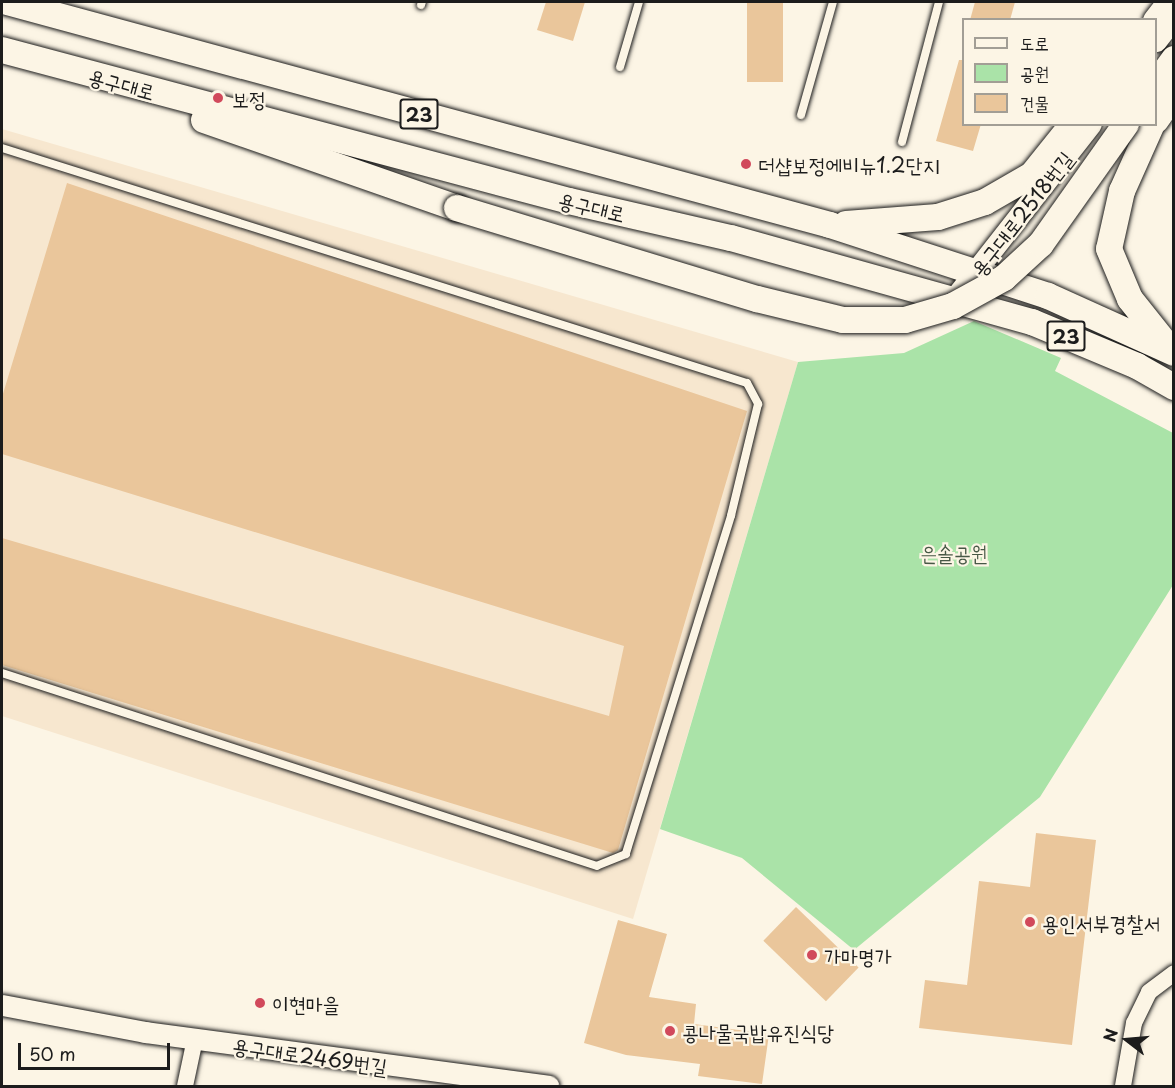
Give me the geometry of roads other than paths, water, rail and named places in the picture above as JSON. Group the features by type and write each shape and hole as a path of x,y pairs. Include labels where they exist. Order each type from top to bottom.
{"main road":[{"name":"용구대로","path":"7,2 884,241 1068,304 1173,356"},
{"path":"1157,19 1171,2"},
{"name":"용구대로","path":"2,50 569,201 731,238 1032,322 1137,366 1173,387"},
{"path":"1157,81 1173,59"},
{"path":"71,70 273,146 457,208 843,320 905,320 953,306 1004,278 1041,244 1125,126"},
{"path":"1157,117 1173,94"},
{"path":"830,225 938,217 985,202 1032,175 1070,126"},
{"path":"1151,126 1122,191 1109,249 1130,299 1173,356"},
{"path":"731,238 775,226 882,254 887,249 884,241"},
{"path":"1075,339 1068,329 1069,322 1080,319 1173,356"}],"street":[{"path":"1157,38 1173,18"},
{"name":"용구대로2518번길","path":"952,301 1088,126"},
{"path":"1123,1086 1134,1023 1149,992 1173,973"},
{"name":"용구대로2469번길","path":"2,1005 195,1040 548,1086"},
{"path":"185,1086 195,1040"}],"lane":[{"path":"620,68 639,2"},
{"path":"801,115 833,2"},
{"path":"902,142 939,2"},
{"path":"2,148 747,383 758,404 731,516 626,854 597,866 2,673"}],"place":[{"name":"보정","path":"218,98"},
{"name":"더샵보정에비뉴1.2단지","path":"746,164"},
{"name":"용인서부경찰서","path":"1030,922"},
{"name":"가마명가","path":"812,955"},
{"name":"이현마을","path":"260,1003"},
{"name":"콩나물국밥유진식당","path":"670,1031"}],"park label":[{"name":"은솔공원","path":"954,552"}]}
